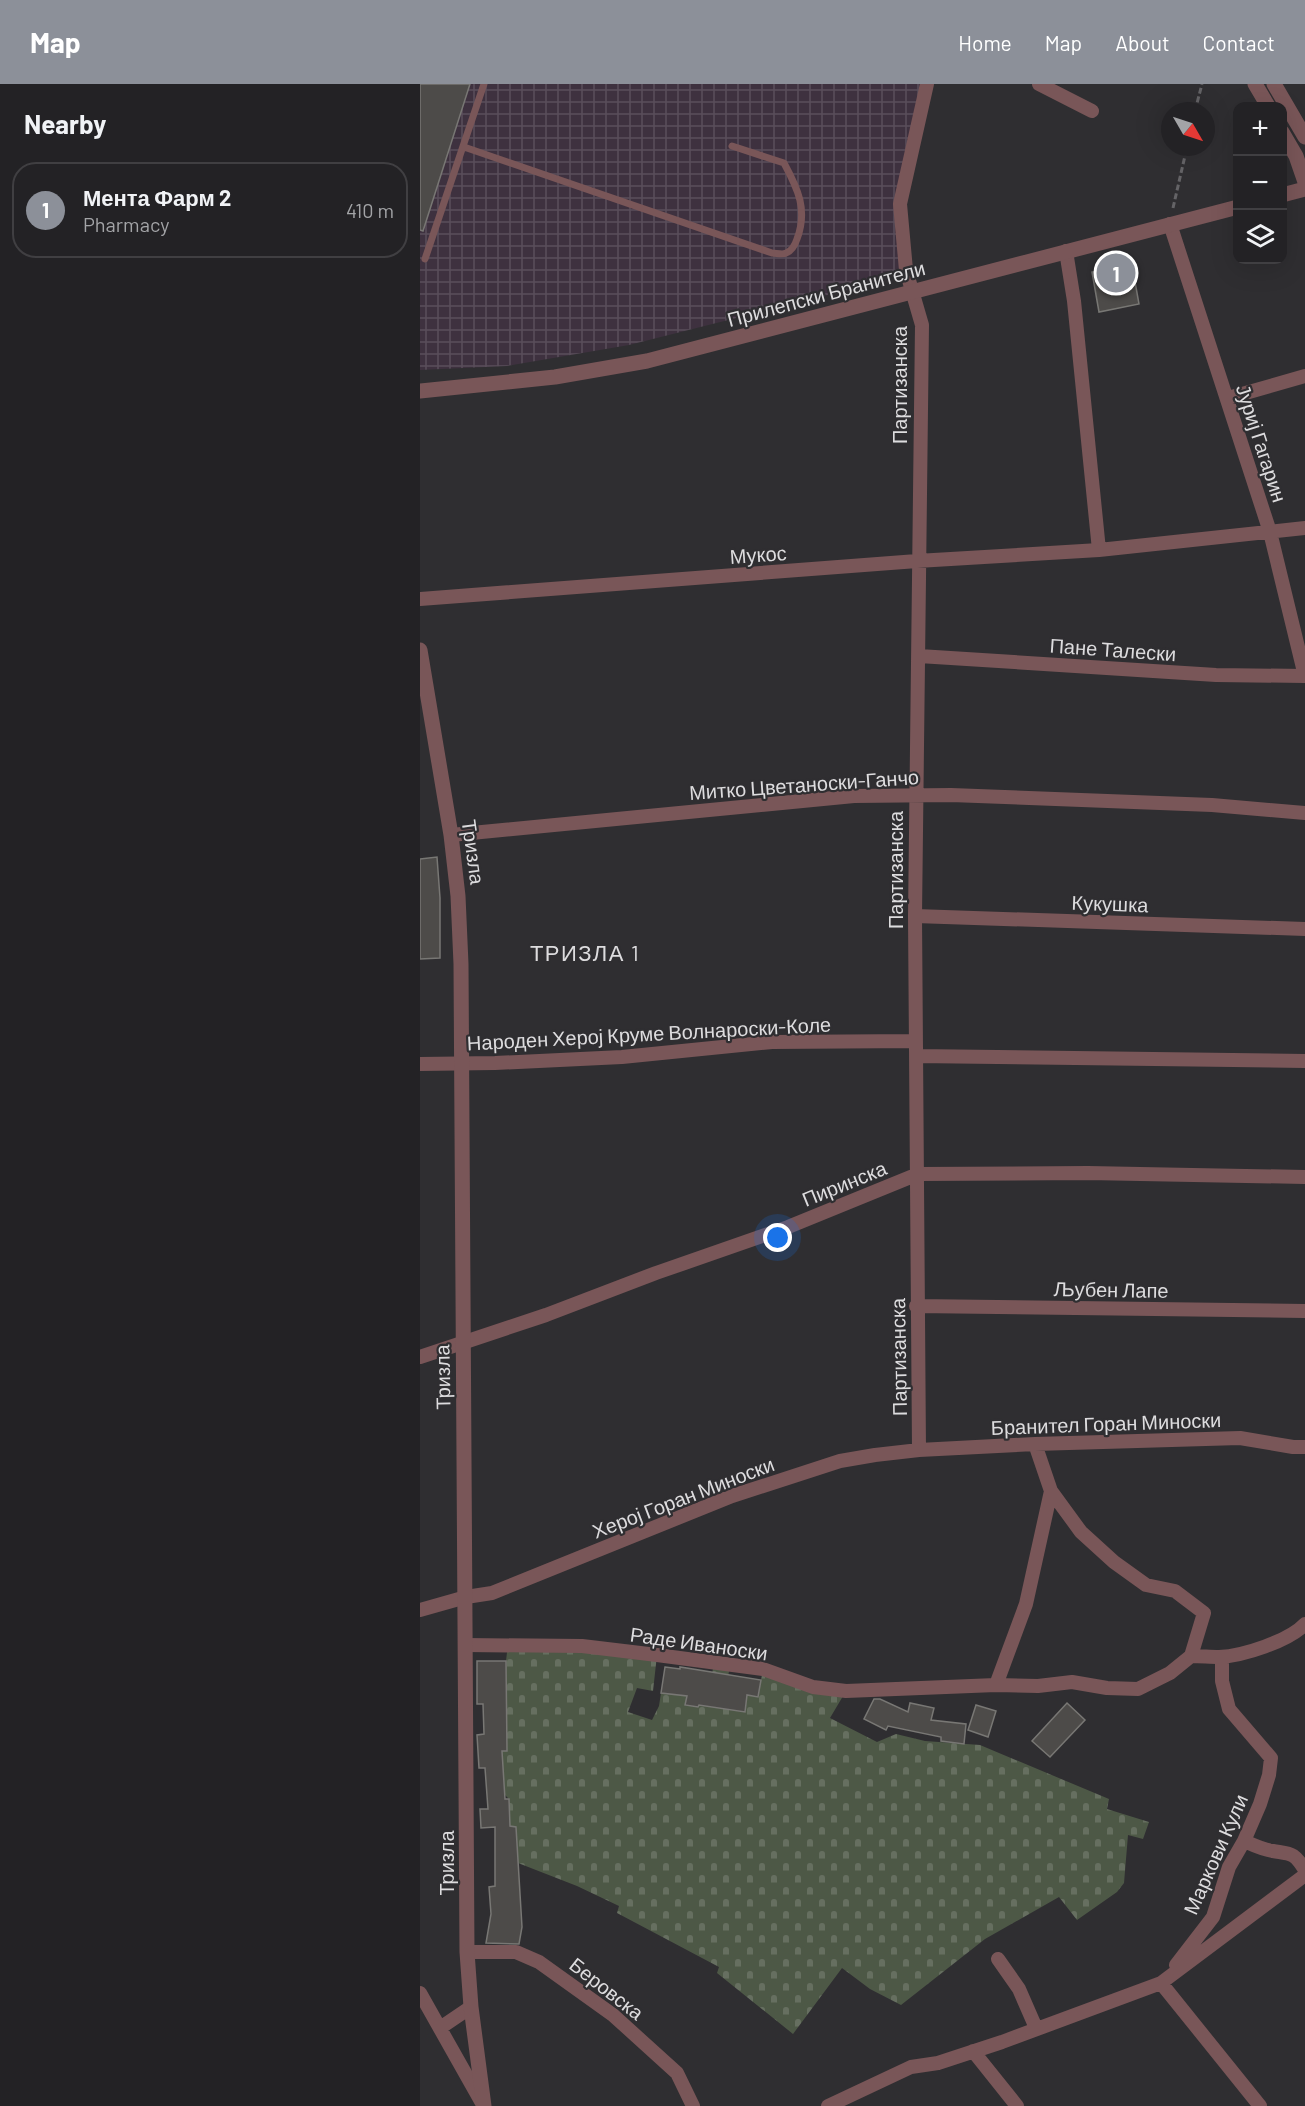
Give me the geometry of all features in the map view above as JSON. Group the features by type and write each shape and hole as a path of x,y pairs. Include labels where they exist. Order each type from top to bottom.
{"street":[{"name":"Партизанска","path":"919,1450 916,1306 918,1174 915,795 919,656 917,561 921,325 906,270 900,204 927,84"},
{"path":"1039,84 1092,111"},
{"path":"1255,84 1266,102"},
{"path":"1274,84 1305,137"},
{"path":"1287,141 1296,156 1305,182"},
{"path":"1287,194 1305,189"},
{"name":"Прилепски Бранители","path":"420,391 555,377 647,361 1233,208"},
{"name":"Јуриј Гагарин","path":"1170,224 1270,532 1305,676"},
{"path":"1066,251 1074,301 1099,550"},
{"path":"1228,398 1305,376"},
{"name":"Мукос","path":"420,599 917,561 1099,550 1305,528"},
{"name":"Тризла","path":"420,650 425,716 451,835 459,907 467,1952 471,2007 484,2106"},
{"name":"Пане Талески","path":"919,656 1216,675 1305,676"},
{"name":"Митко Цветаноски-Ганчо","path":"451,835 854,796 915,795 1212,805 1305,813"},
{"name":"Кукушка","path":"915,916 1305,929"},
{"name":"Народен Херој Круме Волнароски-Коле","path":"420,1064 622,1057 771,1042 1305,1061"},
{"name":"Пиринска","path":"420,1357 463,1344 789,1227 918,1174 1088,1173 1305,1177"},
{"name":"Љубен Лапе","path":"916,1306 1305,1311"},
{"name":"Бранител Горан Миноски","path":"919,1450 1240,1438 1301,1449"},
{"path":"1035,1444 1051,1491 1081,1532 1114,1562 1146,1586 1175,1591 1204,1613 1191,1656 1222,1657 1275,1644 1298,1631 1305,1624"},
{"name":"Херој Горан Миноски","path":"420,1610 466,1597 492,1593 732,1496 840,1461 919,1450"},
{"path":"996,1685 1026,1604 1051,1491"},
{"name":"Раде Иваноски","path":"465,1644 582,1646 763,1669 813,1687 846,1691 996,1685 1038,1686 1072,1682 1107,1688 1138,1689 1170,1673 1191,1656"},
{"name":"Маркови Кули","path":"1161,1983 1212,1917 1229,1867 1244,1841 1260,1804 1269,1775 1271,1758 1229,1709 1222,1681 1222,1657"},
{"path":"1244,1841 1272,1851 1287,1852 1299,1860 1305,1870"},
{"path":"828,2106 911,2067 938,2063 1161,1983 1305,1875"},
{"name":"Беровска","path":"467,1952 516,1952 539,1962 613,2015 677,2073 693,2106"},
{"path":"998,1959 1019,1989 1036,2028"},
{"path":"1161,1983 1260,2106"},
{"path":"420,1993 484,2106"},
{"path":"440,2028 471,2007"},
{"path":"973,2051 1017,2106"}],"lane":[{"path":"425,259 484,84"},
{"path":"464,147 772,253 786,254 795,247 799,233 803,210 798,189 784,163 732,146"}],"path":[{"path":"1197,102 1202,84"},
{"path":"1170,224 1185,156"}],"shaded area":[{"path":"420,84 927,84 900,204 906,270 884,281 629,345 507,366 420,370"}],"green space":[{"path":"508,1644 657,1655 653,1691 637,1688 628,1712 652,1720 659,1706 661,1693 672,1694 688,1690 686,1705 698,1707 700,1693 709,1693 714,1662 730,1665 723,1708 744,1712 747,1695 758,1697 763,1669 846,1691 830,1718 877,1742 896,1734 925,1741 980,1745 1109,1799 1107,1809 1149,1822 1143,1839 1128,1835 1124,1883 1117,1892 1077,1920 1059,1897 985,1939 901,2005 870,1989 842,1968 793,2034 717,1973 719,1967 617,1913 619,1906 577,1886 518,1863 516,1827 510,1826 509,1799 504,1794 502,1751 507,1750 506,1661"}],"building":[{"path":"420,84 470,84 423,231 420,230"},
{"path":"1132,265 1139,304 1099,312 1092,272"},
{"path":"437,857 440,958 420,959 420,859"},
{"path":"477,1661 506,1661 507,1751 502,1751 505,1799 509,1799 510,1826 516,1827 522,1927 519,1944 486,1943 491,1914 489,1887 495,1886 495,1827 481,1828 480,1809 488,1809 485,1768 479,1768 477,1735 484,1734 483,1704 477,1704"},
{"path":"665,1667 680,1669 680,1667 761,1680 758,1697 747,1695 745,1712 685,1705 687,1696 661,1693"},
{"path":"874,1699 880,1699 908,1712 910,1703 934,1708 931,1720 966,1724 964,1744 941,1741 941,1737 888,1726 886,1730 864,1719"},
{"path":"1067,1703 1085,1720 1050,1757 1032,1741"},
{"path":"976,1705 996,1711 988,1737 968,1730"}],"place":[{"name":"Мента Фарм 2","path":"1116,273"}],"district":[{"name":"ТРИЗЛА 1","path":"585,952"}]}
